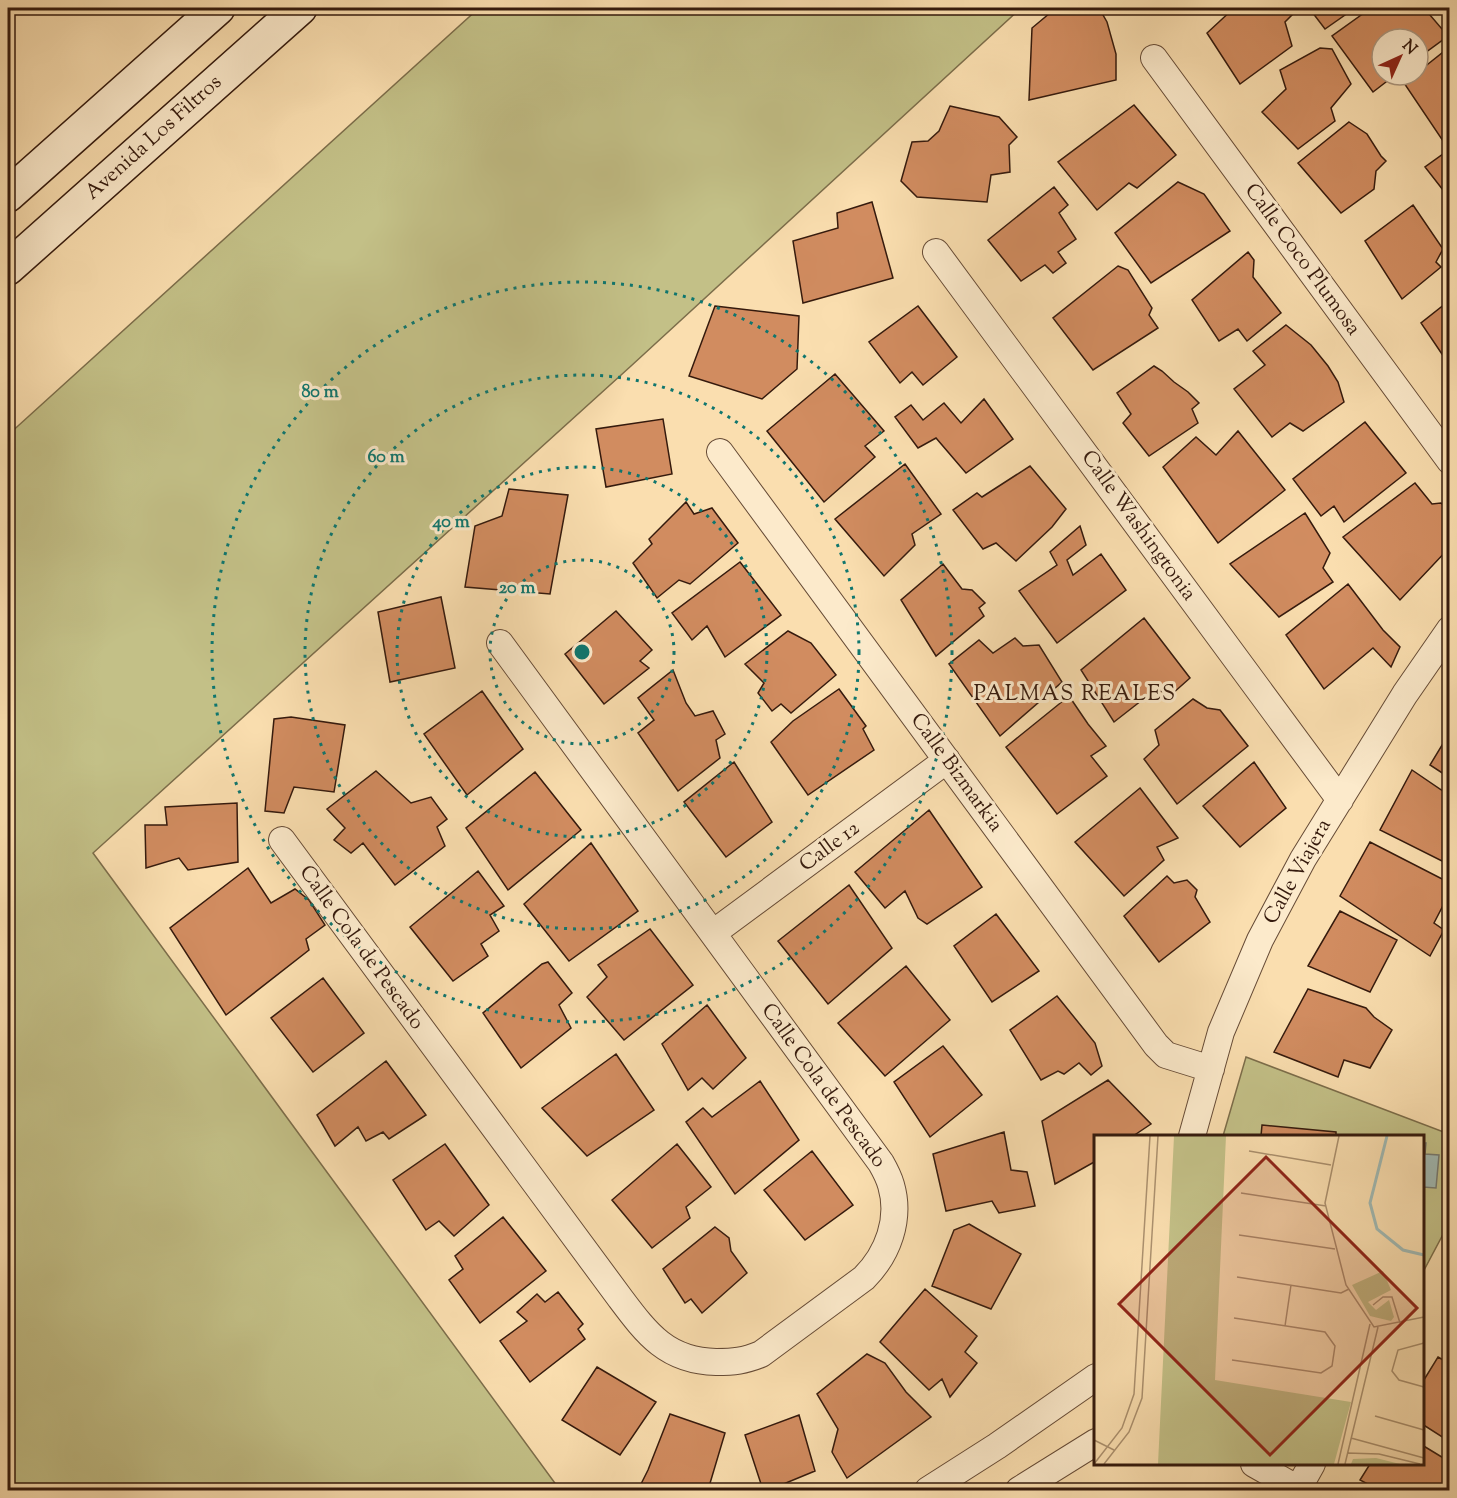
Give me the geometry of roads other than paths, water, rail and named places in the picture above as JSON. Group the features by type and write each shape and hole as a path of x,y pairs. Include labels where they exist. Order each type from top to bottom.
{"main road":[{"path":"8,195 218,8"},
{"name":"Avenida Los Filtros","path":"8,268 300,8"}],"street":[{"name":"Calle Coco Plumosa","path":"1154,58 1449,461"},
{"name":"Calle Washingtonia","path":"936,252 1340,800"},
{"name":"Calle Bizmarkia","path":"720,452 1156,1045 1166,1055 1211,1069"},
{"name":"Calle Viajera","path":"1193,1135 1221,1032 1260,940 1304,859 1449,629"},
{"name":"Calle Cola de Pescado","path":"282,840 643,1328 659,1343 690,1360 745,1361 761,1354 864,1278 876,1266 890,1239 894,1219 891,1185 881,1163 500,643"},
{"name":"Calle 12","path":"712,933 947,760"},
{"path":"928,1491 1094,1378"},
{"path":"1019,1491 1094,1443"},
{"path":"1256,1465 1299,1490 1312,1465"}],"water":[{"path":"1424,1143 1426,1143 1425,1154 1439,1155 1436,1188 1424,1187"}],"district":[{"name":"PALMAS REALES","path":"1075,695"}]}
